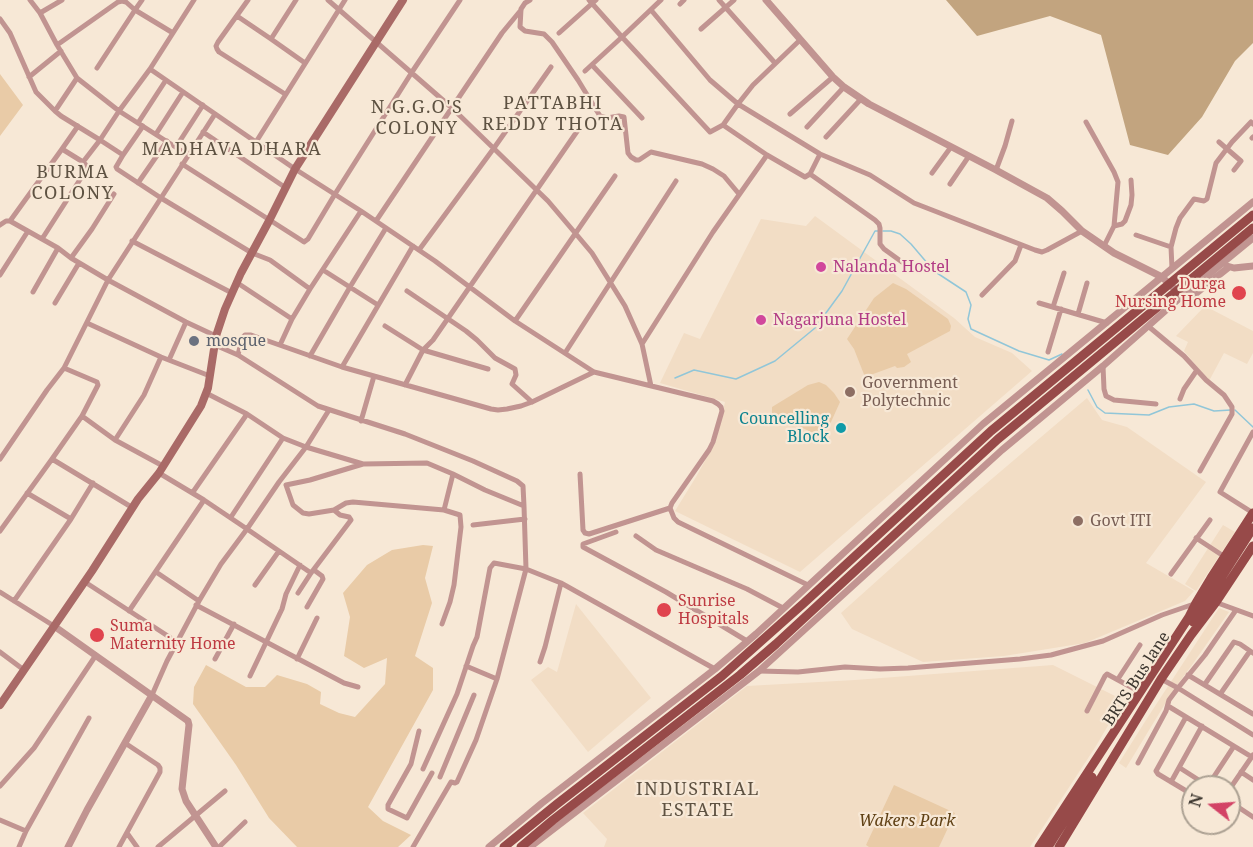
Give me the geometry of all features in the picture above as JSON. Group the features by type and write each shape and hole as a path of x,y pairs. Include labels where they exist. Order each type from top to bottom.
{"main road":[{"path":"0,705 161,470 201,406 210,376 215,340 236,282 295,169 403,0"},
{"path":"504,847 730,669 990,432 1166,280 1253,215"},
{"path":"521,847 740,675 998,439 1180,294 1253,228"},
{"path":"907,508 914,516"},
{"path":"1039,847 1200,603 1253,513"},
{"name":"BRTS Bus lane","path":"1047,847 1200,603 1253,528"},
{"path":"1059,847 1161,679 1253,546"}],"street":[{"path":"30,0 77,78 119,111 188,155"},
{"path":"40,14 62,0"},
{"path":"97,68 142,0"},
{"path":"84,162 150,69 195,0"},
{"path":"248,0 218,42 217,49 285,94"},
{"path":"271,39 296,0"},
{"path":"328,0 412,72 494,148 548,201 592,253 625,306 642,344 651,386"},
{"path":"256,142 345,0"},
{"path":"182,164 304,242 460,0"},
{"path":"376,221 502,33 525,3 530,0"},
{"path":"585,71 661,0"},
{"path":"719,0 775,63"},
{"path":"701,29 734,0"},
{"path":"766,0 844,87 869,104 1047,198 1082,231 1114,254 1166,280 1180,294"},
{"path":"57,45 122,1 173,33"},
{"path":"559,33 593,1 622,38 710,132 723,125 753,85 800,40"},
{"path":"521,9 520,27 525,31 544,34 552,42 600,117 624,117 628,153 631,157 639,160 651,152 702,164 724,176 739,194"},
{"path":"651,10 710,80 738,104 820,154 870,175 914,203 1042,252 1082,231"},
{"path":"237,16 305,63"},
{"path":"0,19 10,33 36,92 67,120 123,155"},
{"path":"29,77 61,51"},
{"path":"592,65 642,118"},
{"path":"419,250 551,67"},
{"path":"150,69 295,169 419,250 515,321 594,372 713,401 721,407 722,411 709,450 670,508 589,534 583,530 580,474"},
{"path":"790,114 833,77"},
{"path":"55,111 77,78"},
{"path":"166,80 116,166 117,169 252,253 270,260 310,289"},
{"path":"807,127 844,87"},
{"path":"156,134 183,92"},
{"path":"826,137 861,99"},
{"path":"176,147 202,105"},
{"path":"0,459 46,390 64,368 108,280 215,114"},
{"path":"996,170 1012,121"},
{"path":"1086,122 1116,177 1118,189 1114,226 1104,246"},
{"path":"1172,268 1171,247 1180,218 1194,199 1204,201 1207,199 1214,166 1251,122 1253,124"},
{"path":"723,125 802,176 810,174 820,154"},
{"path":"10,222 78,126"},
{"path":"405,385 423,350 434,340 578,130"},
{"path":"203,132 286,188"},
{"path":"138,183 167,141"},
{"path":"1219,142 1241,160 1234,170"},
{"path":"932,173 951,147"},
{"path":"42,239 88,167 84,162 62,149"},
{"path":"642,344 707,241 767,155"},
{"path":"950,184 969,156"},
{"path":"810,174 875,220 880,228 880,244 902,262"},
{"path":"515,321 615,176"},
{"path":"1114,226 1125,221 1131,205 1131,180"},
{"path":"565,353 676,181"},
{"path":"71,258 114,194"},
{"path":"489,847 715,669 983,424 1107,323 1166,280 1172,268 1253,202"},
{"path":"280,345 310,289 361,211"},
{"path":"0,225 6,221 10,222 58,248 108,280 186,322 318,406 405,434 521,483 525,519 526,569 497,679 476,740 456,783 411,764"},
{"path":"310,356 386,228"},
{"path":"0,275 28,231"},
{"path":"1136,236 1171,247"},
{"path":"531,847 759,671 1004,448 1103,366 1180,294 1225,266 1253,238"},
{"path":"132,241 232,293"},
{"path":"982,295 1015,261 1021,245"},
{"path":"342,367 413,246"},
{"path":"33,292 58,248"},
{"path":"55,303 79,262"},
{"path":"1225,266 1243,268 1253,266"},
{"path":"323,270 378,305"},
{"path":"1053,307 1064,273"},
{"path":"236,282 292,319"},
{"path":"1078,314 1087,283"},
{"path":"407,291 472,334 495,358 514,369 516,375 512,384 532,402"},
{"path":"1039,303 1107,323"},
{"path":"1048,352 1062,309"},
{"path":"169,360 186,322"},
{"path":"87,323 161,357 210,376"},
{"path":"385,326 423,350 488,369"},
{"path":"1148,326 1184,356 1206,380 1224,395 1232,409 1200,471"},
{"path":"238,355 242,338 245,334 250,335 342,367 491,409 507,410 532,402 594,372"},
{"path":"115,440 144,395 161,357"},
{"path":"1103,366 1106,396 1114,400 1156,404"},
{"path":"0,531 82,416 98,385 97,382 64,368"},
{"path":"1180,399 1197,370"},
{"path":"362,421 374,376"},
{"path":"206,393 247,414 283,438 363,464"},
{"path":"68,847 221,564 306,447 329,410"},
{"path":"193,492 247,414"},
{"path":"82,416 279,551 322,576 323,579 307,607"},
{"path":"1253,432 1220,492 1253,513"},
{"path":"231,517 283,438"},
{"path":"52,459 133,508"},
{"path":"279,482 286,485 363,464 427,463 524,506"},
{"path":"444,510 453,474"},
{"path":"14,601 93,483"},
{"path":"286,485 293,505 303,513 334,510 353,502 444,510 460,515 461,527 454,585 442,624"},
{"path":"27,493 71,519"},
{"path":"129,611 204,500"},
{"path":"670,508 678,522 808,585"},
{"path":"298,593 351,520 350,517 340,515 334,510"},
{"path":"473,525 525,519"},
{"path":"1171,574 1210,520"},
{"path":"616,532 583,544 583,547 666,592 747,641"},
{"path":"636,536 656,550 747,589 783,608"},
{"path":"1196,538 1225,557"},
{"path":"255,585 279,551"},
{"path":"423,769 457,694 479,631 486,585 492,565 496,563 526,569 561,583 715,669"},
{"path":"250,676 300,565"},
{"path":"156,572 198,603 234,624 344,683 357,687"},
{"path":"84,582 177,642"},
{"path":"540,662 561,583"},
{"path":"0,592 54,626 184,718 189,725 182,789 195,816 218,847 245,822"},
{"path":"759,671 798,672 845,667 908,668 1051,655 1103,641 1162,615 1200,603 1216,602 1253,616"},
{"path":"1138,763 1178,688 1205,655 1236,610"},
{"path":"297,658 317,618"},
{"path":"215,658 234,624"},
{"path":"1205,684 1232,643 1235,642 1251,652 1221,693"},
{"path":"1118,679 1140,645"},
{"path":"0,652 24,670"},
{"path":"0,786 2,778 34,748 96,655"},
{"path":"466,666 497,679"},
{"path":"1087,711 1106,674 1140,692"},
{"path":"1188,675 1253,714"},
{"path":"1161,679 1253,735"},
{"path":"440,777 474,695"},
{"path":"1167,706 1252,756 1239,775"},
{"path":"1181,788 1156,771 1186,717"},
{"path":"19,847 89,718"},
{"path":"1171,782 1202,726"},
{"path":"419,731 411,764 388,807 389,810 405,818 408,816 432,773"},
{"path":"119,847 160,772 158,765 125,743"},
{"path":"1216,775 1234,746"},
{"path":"1180,768 1190,775"},
{"path":"1241,772 1253,780"},
{"path":"413,847 451,782"},
{"path":"158,847 225,791"},
{"path":"0,820 26,831"},
{"path":"127,833 137,847"}],"shaded area":[{"path":"946,0 1253,0 1253,43 1235,61 1202,117 1168,155 1130,145 1101,35 1050,16 977,36"},
{"name":"Government Polytechnic","path":"815,216 954,318 975,337 1012,353 1032,371 800,572 675,511 716,441 725,402 660,383 684,333 700,339 761,219 806,226"},
{"path":"1205,306 1253,331 1253,353 1247,364 1224,353 1209,381 1184,351 1188,342 1176,336"},
{"name":"Govt ITI","path":"1087,398 1102,420 1127,427 1206,482 1146,563 1194,591 1185,601 1085,643 1004,656 923,662 852,629 841,613 967,500"},
{"path":"1223,525 1235,532 1196,591 1185,584"},
{"path":"576,604 651,698 588,752 531,680 548,667 557,672"},
{"path":"1219,608 1229,612 1174,689 1126,768 1119,763"},
{"path":"1053,665 1123,700 1030,847 604,847 607,839 583,813 747,686"}],"green space":[{"path":"0,74 23,105 0,136"},
{"path":"893,283 906,289 948,319 951,326 950,331 907,354 911,362 904,367 895,366 865,377 854,349 847,339 874,298"},
{"path":"819,382 826,385 840,402 821,437 772,413 772,407 808,385"},
{"path":"423,545 433,546 425,578 432,603 415,656 433,668 433,690 368,807 383,821 411,835 398,847 297,847 269,818 236,765 193,704 194,687 206,665 246,687 265,687 277,675 307,684 321,692 320,704 339,713 355,717 385,684 387,658 364,668 344,656 350,617 343,593 367,565 392,550"},
{"name":"Wakers Park","path":"894,785 955,813 939,847 869,847 866,845"}],"waterway":[{"path":"675,378 694,370 736,379 775,361 815,328 842,291 875,231 878,231"},
{"path":"883,231 900,234 934,271 966,292 971,305 968,319 971,329 1019,351 1049,360 1062,354"},
{"path":"1088,390 1097,407 1105,413 1149,415 1169,407 1194,404 1214,411 1231,410"},
{"path":"1235,410 1253,427"}],"place":[{"name":"Nalanda Hostel","path":"821,267"},
{"name":"Durga Nursing Home","path":"1239,293"},
{"name":"Nagarjuna Hostel","path":"761,320"},
{"name":"mosque","path":"194,341"},
{"name":"Government Polytechnic","path":"850,392"},
{"name":"Councelling Block","path":"841,428"},
{"name":"Govt ITI","path":"1078,521"},
{"name":"Sunrise Hospitals","path":"664,610"},
{"name":"Suma Maternity Home","path":"97,635"}],"district":[{"name":"PATTABHI REDDY THOTA","path":"553,114"},
{"name":"N.G.G.O'S COLONY","path":"417,118"},
{"name":"MADHAVA DHARA","path":"232,150"},
{"name":"BURMA COLONY","path":"73,183"},
{"name":"INDUSTRIAL ESTATE","path":"698,800"}]}
